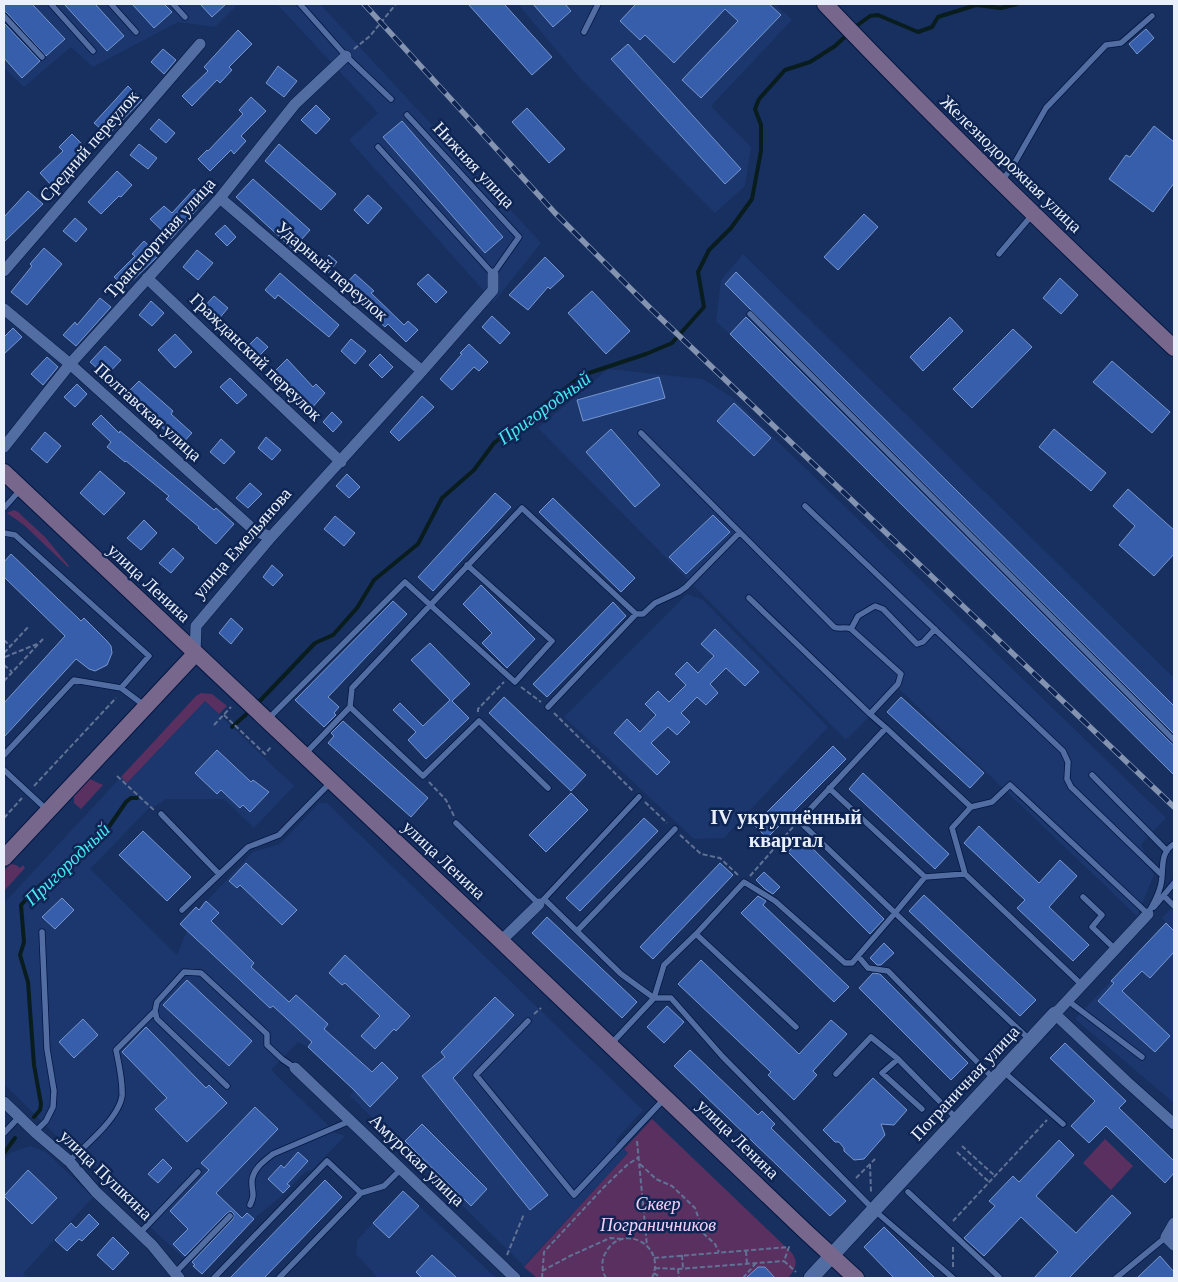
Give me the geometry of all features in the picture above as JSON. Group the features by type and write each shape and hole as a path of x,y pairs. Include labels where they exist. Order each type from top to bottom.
{"main road":[{"name":"Железнодорожная улица","path":"826,5 1032,214 1174,348"},
{"name":"улица Ленина","path":"4,472 195,654 238,703 264,717 856,1278"},
{"path":"4,858 195,654"}],"street":[{"name":"Средний переулок","path":"4,271 200,44"},
{"name":"Транспортная улица","path":"4,447 70,364 220,198 295,104 346,56"},
{"name":"Ударный переулок","path":"220,198 422,371"},
{"name":"улица Емельянова","path":"195,654 196,626 271,537 493,290 493,274"},
{"name":"Гражданский переулок","path":"147,278 340,462"},
{"name":"Полтавская улица","path":"4,309 70,364 255,531 271,537"},
{"path":"501,941 541,902"},
{"name":"Пограничная улица","path":"811,1278 832,1256 872,1203 958,1119 1148,914"},
{"path":"1055,1014 1174,1124"},
{"name":"Амурская улица","path":"296,1068 510,1276"},
{"name":"улица Пушкина","path":"4,1102 69,1161 96,1192 152,1245 177,1276"},
{"path":"1170,1241 1174,1224"}],"lane":[{"path":"51,4 93,51"},
{"path":"111,4 136,32"},
{"path":"173,4 185,17"},
{"path":"300,4 346,56 391,99"},
{"path":"584,32 598,4"},
{"path":"4,16 42,57"},
{"path":"1001,183 1046,108 1106,45 1122,43 1152,16"},
{"name":"Нижняя улица","path":"407,114 520,237 493,274"},
{"path":"378,146 493,274"},
{"path":"999,254 1032,214"},
{"path":"750,314 1174,740"},
{"path":"641,433 834,627 850,629 901,674 898,684 870,714"},
{"path":"4,508 21,489"},
{"path":"805,506 1063,751 1068,762 1067,779 1071,787 1162,875"},
{"path":"304,755 350,707 352,688 522,508 636,614 643,614 655,603 686,587 739,533"},
{"path":"4,533 15,535 148,656 121,688"},
{"path":"264,717 405,582 515,682 552,641 467,565"},
{"path":"749,598 970,807"},
{"path":"850,629 858,616 876,606 883,609 916,644 923,642 935,628"},
{"path":"548,707 636,614"},
{"path":"4,755 74,680 121,688 146,707"},
{"path":"350,707 423,776 479,721 548,788"},
{"path":"886,728 799,821 1030,1040"},
{"path":"4,770 48,811"},
{"path":"1092,775 1168,851"},
{"path":"182,910 248,847 279,835 332,781"},
{"path":"1082,984 965,874 952,828 970,807 992,802 1010,784 1148,914"},
{"path":"830,788 925,877"},
{"path":"541,902 639,797"},
{"path":"161,814 219,874"},
{"path":"456,823 541,902 578,930 622,974 654,998 671,998 722,1056 849,1185 872,1203 952,1278"},
{"path":"578,930 675,830"},
{"path":"1148,914 1162,882 1161,864 1174,844"},
{"path":"610,1045 654,998 664,965 696,934 744,882 775,901 845,963 852,963 925,877 965,874"},
{"path":"1148,914 1174,883"},
{"path":"1164,896 1174,906"},
{"path":"1083,897 1102,916 1092,927 1115,949"},
{"path":"35,1132 46,1121 53,1107 54,1099 47,1049 42,932"},
{"path":"696,934 796,1027"},
{"path":"858,956 868,968 888,971 998,1075 1063,1124"},
{"path":"69,1161 115,1115 122,1097 116,1050 154,1011 156,1002 184,972 201,973 267,1034 267,1044 282,1059 296,1068"},
{"path":"1067,1000 1142,1057"},
{"path":"154,1011 157,1019 227,1086"},
{"path":"528,1021 476,1075 574,1196 665,1097"},
{"path":"836,1074 871,1037 898,1059 958,1119"},
{"path":"898,1059 882,1072 922,1109"},
{"path":"4,1133 19,1117"},
{"path":"250,1205 254,1196 252,1180 256,1170 263,1162 273,1154 350,1120"},
{"path":"214,1278 327,1161 361,1193"},
{"path":"279,1278 361,1193 384,1186 401,1169"},
{"path":"140,1233 198,1172"},
{"path":"908,1192 1000,1276"},
{"path":"177,1276 230,1216"},
{"path":"1119,1277 1170,1241"}],"path":[{"path":"346,56 370,36 396,4"},
{"path":"12,672 4,664 4,655 29,626"},
{"path":"4,681 43,639"},
{"path":"4,640 10,646"},
{"path":"4,655 38,644"},
{"path":"479,721 478,710 509,677"},
{"path":"515,682 548,707 639,797 701,854 720,858 744,882 799,821"},
{"path":"4,818 116,698"},
{"path":"214,725 238,703"},
{"path":"224,715 265,754 271,747"},
{"path":"117,776 153,810 161,814"},
{"path":"423,776 446,800 456,823"},
{"path":"946,1228 1052,1114"},
{"path":"636,1128 648,1246 654,1258 655,1268 652,1278"},
{"path":"962,1146 995,1176"},
{"path":"956,1152 989,1182"},
{"path":"542,1278 544,1252 603,1188 627,1165 639,1157"},
{"path":"849,1185 875,1159"},
{"path":"640,1164 656,1179 672,1186 695,1208 704,1234 716,1244 719,1252"},
{"path":"870,1164 872,1203"},
{"path":"508,1251 524,1214"},
{"path":"952,1278 953,1234"},
{"path":"542,1271 610,1238 625,1239"},
{"path":"606,1278 603,1273 602,1264 604,1256 608,1248 615,1242 632,1238 648,1246"},
{"path":"654,1258 789,1247 784,1261"},
{"path":"746,1250 747,1264"},
{"path":"682,1255 683,1268"},
{"path":"655,1268 678,1269 784,1261 796,1272"},
{"path":"743,1278 756,1263"},
{"path":"678,1269 679,1278"},
{"path":"654,1273 661,1278"}],"shaded area":[{"path":"4,4 238,4 215,27 178,22 93,67 71,47 24,87 4,68"},
{"path":"277,4 320,4 541,243 494,302 349,140 378,113"},
{"path":"518,4 775,4 792,20 711,106 751,147 745,186 715,213 578,76"},
{"path":"743,254 1174,678 1174,771 716,321 721,280"},
{"path":"608,369 703,379 733,398 1166,818 1141,844 1154,875 1137,916 898,688 846,740 538,428"},
{"path":"687,594 703,600 828,727 724,838 694,839 564,717"},
{"path":"205,701 294,786 254,828 224,799 166,799 153,808 151,806 90,869 177,955 187,931 180,924 196,907 199,909 253,852 280,844 319,803 327,803 643,1110 615,1141 628,1153 524,1266 350,1096 353,1091 345,1081 308,1047 298,1042 271,1070 336,1133 345,1136 312,1170 305,1172 284,1194 254,1219 202,1275 136,1214 141,1209 80,1151 78,1146 70,1149 4,1084 4,903 121,777 127,783"},
{"path":"1174,905 1174,1103 1075,1019 1166,923 1162,918"},
{"path":"30,1146 46,1152 93,1197 23,1274 28,1278 4,1278 4,1160 10,1153"},
{"path":"403,1191 496,1278 378,1278 356,1254 357,1240"}],"green space":[{"path":"14,510 45,537 68,567 24,525 7,513"},
{"path":"201,693 212,694 227,706 219,714 205,701 127,783 121,777 196,696"},
{"path":"90,779 103,785 81,809 74,803 74,796"},
{"path":"10,864 20,868 23,865 25,868 4,891 4,871"},
{"name":"Сквер Пограничников","path":"652,1119 792,1253 796,1263 793,1272 788,1278 537,1278 524,1267 628,1153 624,1149"},
{"path":"1105,1139 1133,1166 1111,1190 1083,1163"}],"building":[{"path":"4,4 32,4 65,39 46,56 4,11"},
{"path":"64,4 95,4 124,36 107,51"},
{"path":"132,4 164,4 172,12 154,28"},
{"path":"200,4 226,4 212,17"},
{"path":"468,4 504,4 552,57 532,75"},
{"path":"533,4 565,4 571,11 553,27"},
{"path":"636,4 769,4 781,15 701,98 682,80 738,21 725,9 674,63 645,35 640,40 620,21"},
{"path":"4,23 40,61 22,78 4,58"},
{"path":"1146,29 1154,38 1137,54 1129,44"},
{"path":"238,30 252,44 229,67 232,70 220,83 217,80 192,106 182,96 208,71 204,67"},
{"path":"628,44 741,169 725,184 611,59"},
{"path":"163,49 176,60 164,74 151,62"},
{"path":"278,66 297,81 284,97 266,83"},
{"path":"128,86 142,100 108,135 94,123"},
{"path":"251,97 266,111 241,136 246,141 234,154 231,150 210,171 198,159 243,114 239,110"},
{"path":"316,105 330,119 316,134 301,120"},
{"path":"527,108 565,149 549,163 512,122"},
{"path":"159,119 175,133 166,143 150,129"},
{"path":"402,121 503,237 485,253 383,137"},
{"path":"1154,126 1174,142 1174,183 1153,212 1109,179 1126,155 1130,157"},
{"path":"72,134 87,149 61,174 64,177 53,187 40,173 63,151 59,147"},
{"path":"139,144 157,158 148,169 130,155"},
{"path":"279,144 336,194 321,210 265,161"},
{"path":"117,171 132,185 101,214 88,202"},
{"path":"253,179 310,230 293,249 236,197"},
{"path":"194,189 206,199 171,239 150,219 164,206 172,213"},
{"path":"28,191 43,204 4,242 4,217"},
{"path":"368,195 382,208 368,224 354,210"},
{"path":"864,214 878,227 838,270 824,257"},
{"path":"75,218 87,229 76,242 63,231"},
{"path":"225,225 236,237 227,246 215,234"},
{"path":"144,241 159,255 125,288 114,277 135,256 132,254"},
{"path":"44,248 62,264 27,305 11,292 32,266 30,264"},
{"path":"197,250 213,263 198,280 183,267"},
{"path":"329,255 337,262 328,273 320,265"},
{"path":"545,257 564,276 550,289 548,287 528,310 509,295"},
{"path":"736,272 1174,706 1174,734 725,284"},
{"path":"280,273 339,325 329,337 278,295 275,299 265,290"},
{"path":"355,274 374,291 371,293 404,325 408,321 418,330 406,342 388,324 385,327 342,288"},
{"path":"428,274 447,292 436,303 417,284"},
{"path":"1060,278 1078,295 1061,314 1043,298"},
{"path":"592,291 630,331 606,354 568,313"},
{"path":"214,296 228,308 217,321 203,308"},
{"path":"100,298 111,307 76,346 63,335 75,322 77,325"},
{"path":"151,301 164,313 152,326 139,315"},
{"path":"492,316 510,333 500,344 482,327"},
{"path":"746,317 1174,745 1174,775 730,334"},
{"path":"950,317 963,331 923,371 910,357"},
{"path":"13,328 22,337 4,354 4,337"},
{"path":"1013,329 1032,347 972,408 953,389"},
{"path":"175,334 192,352 175,368 158,350"},
{"path":"257,337 268,347 255,360 244,350"},
{"path":"351,339 366,351 355,364 341,351"},
{"path":"469,344 488,362 479,371 474,367 452,390 440,379"},
{"path":"105,346 121,360 106,376 90,362"},
{"path":"380,354 393,367 382,378 369,365"},
{"path":"47,357 58,367 43,385 31,374"},
{"path":"287,359 313,387 316,384 325,393 311,409 275,371"},
{"path":"1112,361 1170,412 1152,433 1093,382"},
{"path":"659,377 665,398 583,421 577,400"},
{"path":"230,378 247,395 237,404 220,387"},
{"path":"139,381 173,411 171,414 192,433 179,447 167,437 169,434 126,394"},
{"path":"77,384 87,394 75,407 64,397"},
{"path":"422,396 434,407 399,441 390,432"},
{"path":"734,403 771,438 754,456 717,421"},
{"path":"332,412 342,422 333,432 323,422"},
{"path":"101,415 119,433 120,431 214,510 216,508 234,524 216,544 166,499 169,496 107,447 111,442 92,424"},
{"path":"611,429 660,485 635,507 586,452"},
{"path":"1054,429 1106,473 1091,491 1039,447"},
{"path":"45,432 61,446 47,463 31,449"},
{"path":"266,437 281,450 272,460 258,448"},
{"path":"221,439 235,452 224,464 210,452"},
{"path":"100,471 125,493 104,515 80,493"},
{"path":"347,474 360,487 349,498 336,486"},
{"path":"250,483 262,494 248,508 236,498"},
{"path":"1128,489 1174,530 1174,554 1154,576 1119,545 1135,526 1113,506"},
{"path":"495,493 511,507 433,591 418,577"},
{"path":"553,498 635,578 621,592 539,512"},
{"path":"713,515 730,532 686,574 669,557"},
{"path":"335,516 355,533 344,546 324,529"},
{"path":"144,520 157,533 141,550 127,538"},
{"path":"173,548 184,558 171,573 159,563"},
{"path":"11,554 81,621 84,618 111,646 112,653 107,665 95,671 89,669 76,659 4,737 4,703 65,636 4,577 4,562"},
{"path":"272,565 283,575 273,586 263,577"},
{"path":"481,585 535,639 507,668 482,643 492,633 463,604"},
{"path":"393,601 407,614 328,697 339,707 334,713 336,715 324,727 295,700"},
{"path":"613,602 626,616 547,697 533,684"},
{"path":"231,618 243,629 231,644 219,633"},
{"path":"715,629 759,672 745,686 726,668 710,684 718,693 706,705 697,697 681,713 690,722 677,735 668,727 651,743 670,762 657,775 614,733 627,719 640,732 656,715 645,704 658,691 669,702 686,685 675,674 687,662 698,673 714,656 701,644"},
{"path":"430,643 470,684 452,701 469,718 426,759 408,740 416,732 393,710 400,703 423,726 450,700 411,660"},
{"path":"504,697 586,775 571,791 489,713"},
{"path":"901,697 984,773 970,788 887,712"},
{"path":"343,721 428,798 411,817 328,743 334,736 331,733"},
{"path":"833,746 846,759 767,838 754,825"},
{"path":"217,750 251,782 253,780 269,792 250,812 243,805 240,808 221,790 217,794 195,773"},
{"path":"863,773 949,854 935,869 849,789"},
{"path":"571,793 588,810 546,852 529,835"},
{"path":"644,818 658,831 580,911 566,898"},
{"path":"979,826 1039,883 1060,860 1077,876 1049,907 1089,945 1073,961 1017,908 1025,900 964,843"},
{"path":"143,831 191,877 167,901 119,855"},
{"path":"802,838 884,919 870,934 788,852"},
{"path":"246,863 297,910 282,925 240,885 237,888 229,881"},
{"path":"720,863 733,875 653,959 640,947"},
{"path":"764,872 780,887 773,894 756,880"},
{"path":"924,895 1036,1000 1020,1016 909,911"},
{"path":"758,896 766,901 763,905 849,987 834,1002 741,913"},
{"path":"62,898 74,910 55,929 42,917"},
{"path":"206,901 219,913 211,921 254,963 251,967 289,1002 296,995 328,1024 324,1029 372,1072 382,1062 398,1078 370,1107 308,1047 312,1042 273,1006 270,1008 180,924 196,907 199,910"},
{"path":"547,917 637,1002 622,1018 532,933"},
{"path":"1166,923 1174,931 1174,952 1150,978 1142,971 1122,991 1170,1036 1155,1052 1098,1001 1114,983 1111,981"},
{"path":"884,943 894,953 881,965 877,965 870,958"},
{"path":"345,955 410,1016 396,1031 394,1029 375,1049 361,1036 380,1016 345,983 342,985 329,973"},
{"path":"701,960 799,1054 831,1020 847,1034 813,1071 817,1075 794,1100 768,1075 771,1072 678,984"},
{"path":"873,973 880,974 968,1063 951,1080 859,988"},
{"path":"187,980 252,1041 229,1066 163,1005"},
{"path":"495,997 514,1015 453,1078 548,1195 530,1210 422,1076 445,1057 441,1052"},
{"path":"667,1006 684,1022 664,1043 647,1027"},
{"path":"83,1019 98,1035 74,1058 59,1042"},
{"path":"146,1027 206,1088 209,1085 227,1103 187,1142 155,1109 167,1098 122,1052"},
{"path":"1065,1043 1126,1101 1119,1108 1174,1161 1174,1173 1165,1183 1106,1126 1089,1143 1071,1126 1095,1101 1050,1058"},
{"path":"690,1050 758,1115 762,1111 775,1124 771,1128 846,1201 830,1216 674,1066"},
{"path":"873,1078 907,1110 894,1125 881,1124 885,1135 864,1159 854,1160 844,1151 839,1142 835,1142 823,1130"},
{"path":"255,1107 278,1129 216,1193 242,1218 247,1213 254,1219 202,1274 193,1266 195,1265 192,1262 233,1219 234,1214 231,1211 227,1213 185,1256 173,1244 188,1229 170,1211 209,1170 201,1163"},
{"path":"422,1124 487,1189 471,1206 405,1141"},
{"path":"1059,1140 1074,1155 1036,1196 1076,1233 1112,1195 1131,1213 1069,1278 1034,1278 1058,1252 1021,1217 984,1256 964,1238 995,1206 989,1201 1013,1176 1019,1182"},
{"path":"298,1152 308,1161 287,1184 290,1186 283,1193 268,1179 281,1165 284,1168"},
{"path":"163,1159 172,1168 158,1183 148,1174"},
{"path":"28,1170 57,1198 32,1224 4,1196"},
{"path":"325,1180 342,1197 264,1278 230,1278"},
{"path":"403,1191 419,1206 389,1238 373,1223"},
{"path":"89,1214 99,1224 82,1241 79,1239 67,1251 55,1240 71,1223 76,1228"},
{"path":"884,1227 935,1278 894,1278 864,1247"},
{"path":"113,1237 129,1253 113,1270 97,1255"},
{"path":"432,1255 457,1278 422,1278 416,1272"},
{"path":"1160,1256 1174,1272 1174,1278 1137,1278"},
{"path":"758,1267 765,1267 775,1278 746,1278"}],"waterway":[{"name":"Пригородный","path":"855,27 870,16 878,15 918,32 932,27 938,17 976,5 1001,8 1017,4"},
{"name":"Пригородный","path":"256,705 315,643 333,635 357,608 374,580 418,544 442,498 474,470 494,443 583,375 646,354 672,343 704,307 698,272 709,250 731,228 752,199 761,151 761,125 755,109 759,99 785,70 810,62 835,46 848,34"},
{"name":"Пригородный","path":"232,727 251,710"},
{"name":"Пригородный","path":"34,1117 40,1110 41,1104 34,1065 28,982 20,955 24,942 21,905 49,878 62,873 78,849 106,831 126,802 131,798 137,798"},
{"name":"Пригородный","path":"4,1153 15,1138"}],"railway":[{"path":"364,4 555,213 651,309 1174,807"}],"district":[{"name":"IV укрупнённый квартал","path":"786,828"}]}
